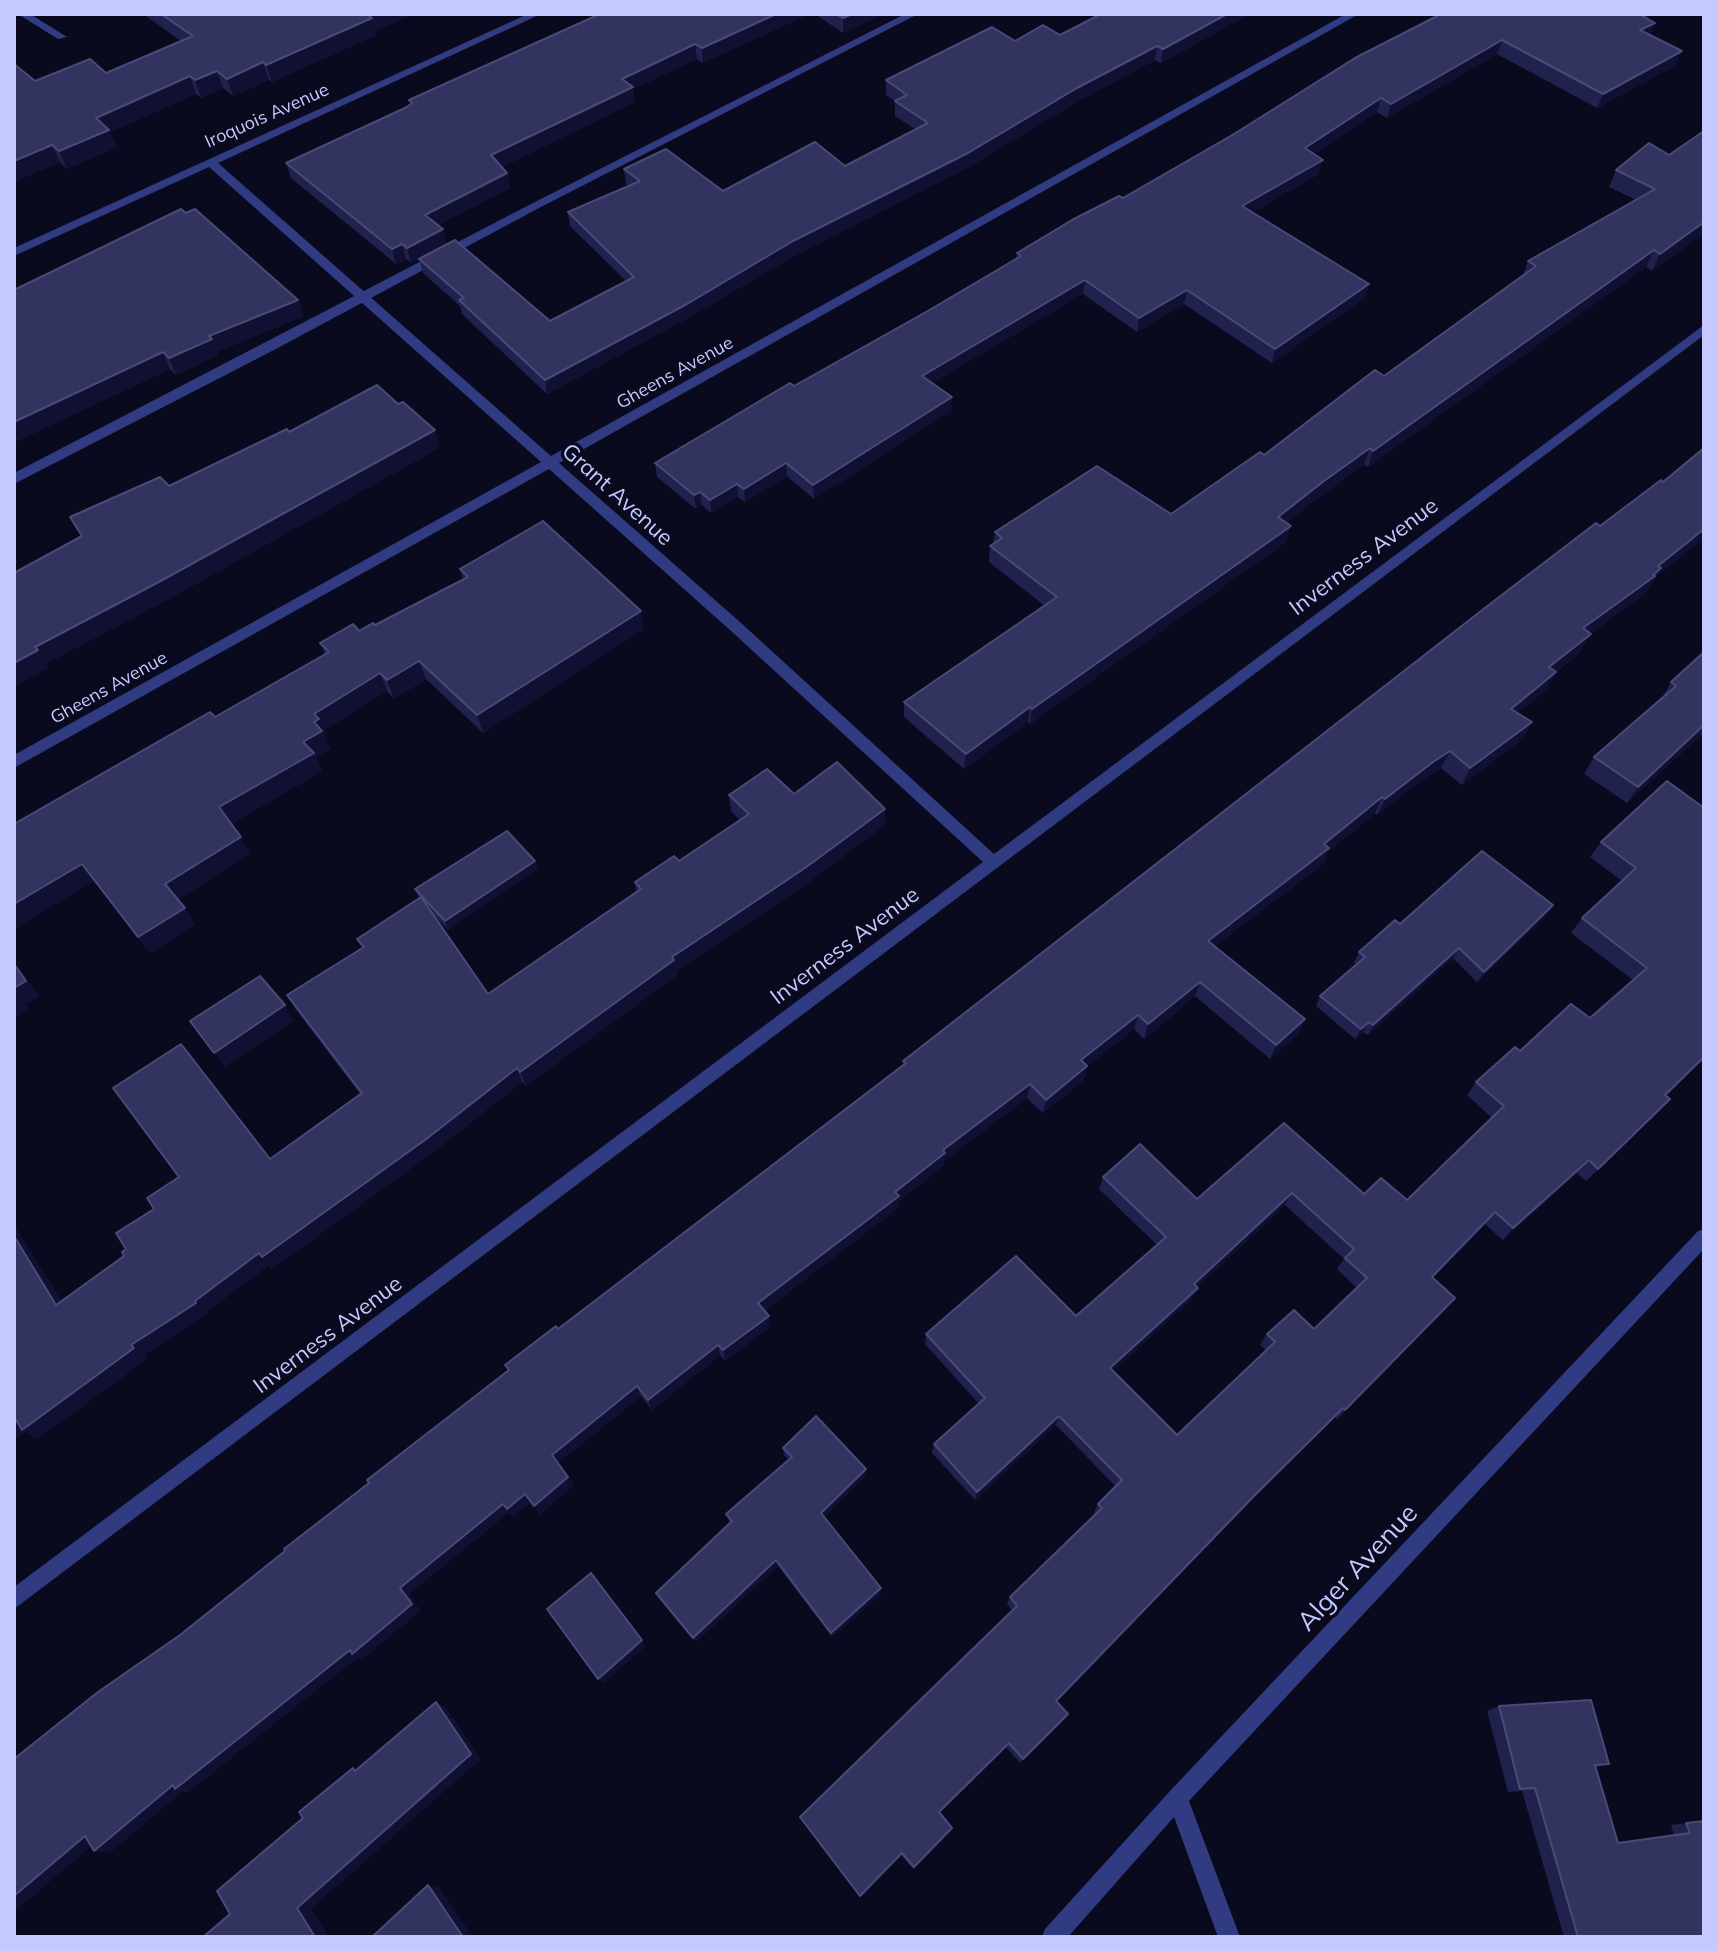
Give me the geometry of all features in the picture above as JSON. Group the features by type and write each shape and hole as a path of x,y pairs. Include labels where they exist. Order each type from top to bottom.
{"street":[{"path":"23,14 62,37"},
{"name":"Iroquois Avenue","path":"14,252 536,14"},
{"path":"14,479 533,207 913,14"},
{"name":"Gheens Avenue","path":"14,762 1354,14"},
{"name":"Grant Avenue","path":"210,162 551,463 993,862"},
{"name":"Inverness Avenue","path":"14,1599 1704,329"},
{"name":"Alger Avenue","path":"1053,1937 1177,1798 1704,1237"},
{"path":"1177,1798 1229,1937"}],"building":[{"path":"161,14 370,14 372,18 227,79 217,71 195,80 190,76 96,118 109,130 59,151 52,145 14,161 14,64 35,81 90,59 106,73 193,36"},
{"path":"600,14 776,14 702,48 695,44 622,79 633,87 491,155 507,173 425,215 443,229 407,248 402,244 392,249 286,163 407,107 412,103 409,100"},
{"path":"1101,14 1227,14 1163,49 1157,46 1077,88 968,153 793,241 687,304 545,380 459,300 464,298 419,259 455,240 550,321 634,277 568,212 640,181 624,169 666,149 723,191 815,142 845,166 928,123 895,101 907,95 886,80 992,27 1015,41 1043,25 1060,35"},
{"path":"1441,14 1639,14 1655,23 1640,30 1682,51 1603,94 1502,40 1391,104 1381,98 1305,148 1323,160 1242,206 1369,284 1275,349 1187,290 1139,318 1085,280 922,376 952,397 813,485 786,463 744,489 737,484 710,500 700,492 694,495 655,463 790,383 794,386 926,312 1021,256 1017,253 1072,220 1119,196 1123,198 1234,134 1355,58"},
{"path":"1704,131 1704,222 1660,254 1654,250 1373,451 1370,448 1324,481 1278,517 1291,526 966,754 904,702 1057,597 990,546 1002,538 995,532 1097,466 1171,514 1260,452 1264,455 1375,370 1384,376 1536,266 1528,261 1655,189 1616,170 1649,143 1669,155"},
{"path":"181,209 186,213 195,209 298,300 209,336 212,339 169,358 163,352 14,422 14,290"},
{"path":"377,385 398,404 403,402 435,430 35,647 38,650 14,663 14,573 82,536 70,517 160,477 169,486 287,429 289,432"},
{"path":"1704,448 1704,529 1658,566 1661,568 1655,576 1583,628 1591,634 1549,667 1556,672 1511,709 1532,722 1470,768 1450,751 1433,762 1385,799 1382,797 1324,844 1329,848 1208,941 1305,1019 1276,1045 1200,982 1148,1024 1138,1015 1081,1060 1087,1066 1046,1100 1030,1084 943,1150 945,1153 895,1192 899,1196 758,1303 769,1316 723,1350 718,1345 648,1400 637,1386 552,1455 568,1477 534,1506 525,1494 507,1509 503,1504 400,1588 412,1604 352,1654 350,1650 175,1789 173,1785 94,1851 85,1836 14,1896 14,1759 98,1692 180,1635 285,1551 369,1483 367,1480 509,1370 505,1365 556,1326 558,1329 906,1063 903,1061 1490,604 1596,523 1600,526 1661,480 1663,482"},
{"path":"543,521 641,611 477,715 419,661 387,680 380,673 314,714 319,719 314,722 322,731 303,742 314,753 219,807 241,837 165,884 185,908 138,937 82,864 14,904 14,824 210,712 215,717 329,652 320,643 353,624 359,631 373,623 375,625 468,577 460,569"},
{"path":"1704,652 1704,725 1638,787 1594,757 1676,686 1671,682"},
{"path":"837,762 885,809 805,868 672,957 674,960 520,1072 517,1068 425,1140 262,1257 259,1253 196,1303 131,1345 134,1348 22,1430 14,1419 14,1236 56,1305 124,1256 122,1252 126,1249 116,1233 154,1209 147,1198 179,1177 113,1088 181,1044 270,1159 362,1093 287,995 364,947 357,939 421,897 488,994 641,889 635,882 674,856 679,861 749,814 729,795 767,769 794,794"},
{"path":"1667,781 1704,808 1704,1057 1665,1095 1670,1099 1598,1169 1589,1160 1513,1228 1495,1212 1432,1277 1455,1298 1345,1410 1343,1408 1254,1496 1056,1701 1068,1714 1023,1759 1009,1743 939,1812 952,1828 914,1867 902,1853 860,1896 800,1817 1017,1606 1010,1597 1102,1508 1098,1504 1122,1480 1059,1416 977,1492 934,1444 985,1398 926,1334 1016,1256 1076,1316 1166,1237 1103,1177 1140,1144 1197,1199 1284,1123 1364,1194 1381,1178 1407,1200 1504,1106 1476,1082 1515,1047 1520,1051 1571,1004 1590,1018 1647,968 1582,918 1636,868 1601,842","holes":["1292,1193 1354,1249 1345,1258 1367,1278 1314,1329 1294,1310 1267,1334 1275,1342 1177,1435 1110,1368 1198,1288 1194,1284"]},
{"path":"507,831 535,861 445,921 415,889"},
{"path":"1482,851 1553,905 1484,972 1459,948 1373,1025 1369,1022 1361,1029 1320,996 1365,957 1359,952 1395,920 1400,924"},
{"path":"14,964 26,981 14,988"},
{"path":"260,976 285,1005 214,1053 190,1021"},
{"path":"816,1416 866,1469 821,1513 881,1588 831,1633 776,1560 693,1638 656,1593 732,1521 726,1514 792,1457 783,1448"},
{"path":"591,1573 642,1640 598,1679 547,1609"},
{"path":"1591,1700 1609,1764 1595,1765 1618,1843 1690,1833 1686,1823 1704,1821 1704,1937 1578,1937 1535,1788 1520,1789 1499,1706"},
{"path":"436,1702 471,1754 297,1908 315,1937 203,1937 230,1914 217,1891 303,1818 299,1812 353,1768 355,1771"},
{"path":"428,1885 463,1937 372,1937"}]}
